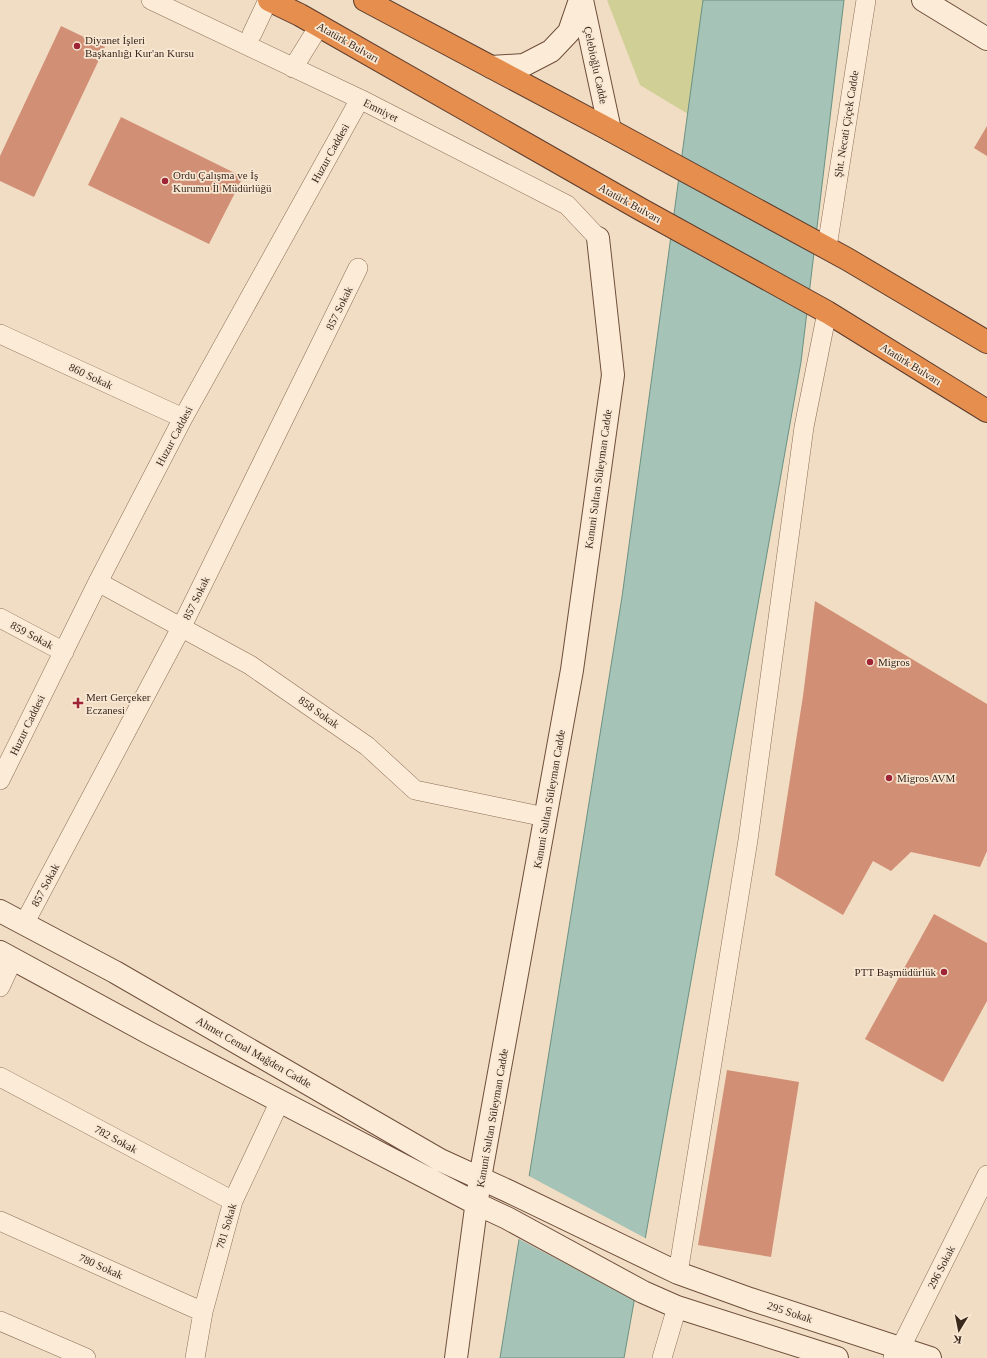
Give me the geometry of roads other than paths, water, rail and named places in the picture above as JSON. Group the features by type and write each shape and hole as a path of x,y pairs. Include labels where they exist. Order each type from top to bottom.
{"highway":[{"name":"Atatürk Bulvarı","path":"269,0 300,15 642,210 827,312 987,411"},
{"path":"365,0 652,152 827,248 987,342"}],"main road":[{"path":"492,67 524,65 551,51 569,32 581,0"},
{"name":"Çelebioğlu Cadde","path":"581,0 610,130"},
{"path":"923,0 987,39"},
{"name":"Kanuni Sultan Süleyman Cadde","path":"456,1358 480,1178 572,670 613,375 598,238"},
{"name":"Ahmet Cemal Mağden Cadde","path":"0,911 114,972 440,1160 508,1191 652,1261"},
{"path":"6,956 149,1033 477,1204 507,1218 643,1292 677,1307 837,1358"},
{"name":"295 Sokak","path":"652,1261 678,1273 897,1353 930,1358"}],"street":[{"name":"Emniyet","path":"151,0 360,99 567,205 598,238"},
{"path":"252,34 269,0"},
{"name":"Şht. Necati Çiçek Cadde","path":"827,248 866,0"},
{"path":"293,68 319,26"},
{"name":"Huzur Caddesi","path":"0,780 98,582 183,418 360,99"},
{"name":"857 Sokak","path":"24,924 181,628 358,268"},
{"path":"678,1273 748,840 804,427 827,312"},
{"name":"860 Sokak","path":"1,337 183,418"},
{"name":"858 Sokak","path":"98,582 250,665 368,746 415,790 545,817"},
{"name":"859 Sokak","path":"0,618 64,652"},
{"path":"0,987 6,956"},
{"name":"782 Sokak","path":"0,1077 233,1201"},
{"name":"781 Sokak","path":"195,1358 203,1312 233,1201 280,1101"},
{"name":"296 Sokak","path":"897,1353 987,1175"},
{"name":"780 Sokak","path":"0,1221 203,1312"},
{"path":"662,1358 677,1307"},
{"path":"0,1321 86,1358"}],"place":[{"name":"Diyanet İşleri Başkanlığı Kur'an Kursu","path":"77,46"},
{"name":"Ordu Çalışma ve İş Kurumu İl Müdürlüğü","path":"165,181"},
{"name":"Migros","path":"870,662"},
{"name":"Mert Gerçeker Eczanesi","path":"78,703"},
{"name":"Migros AVM","path":"889,778"},
{"name":"PTT Başmüdürlük","path":"944,972"}]}
